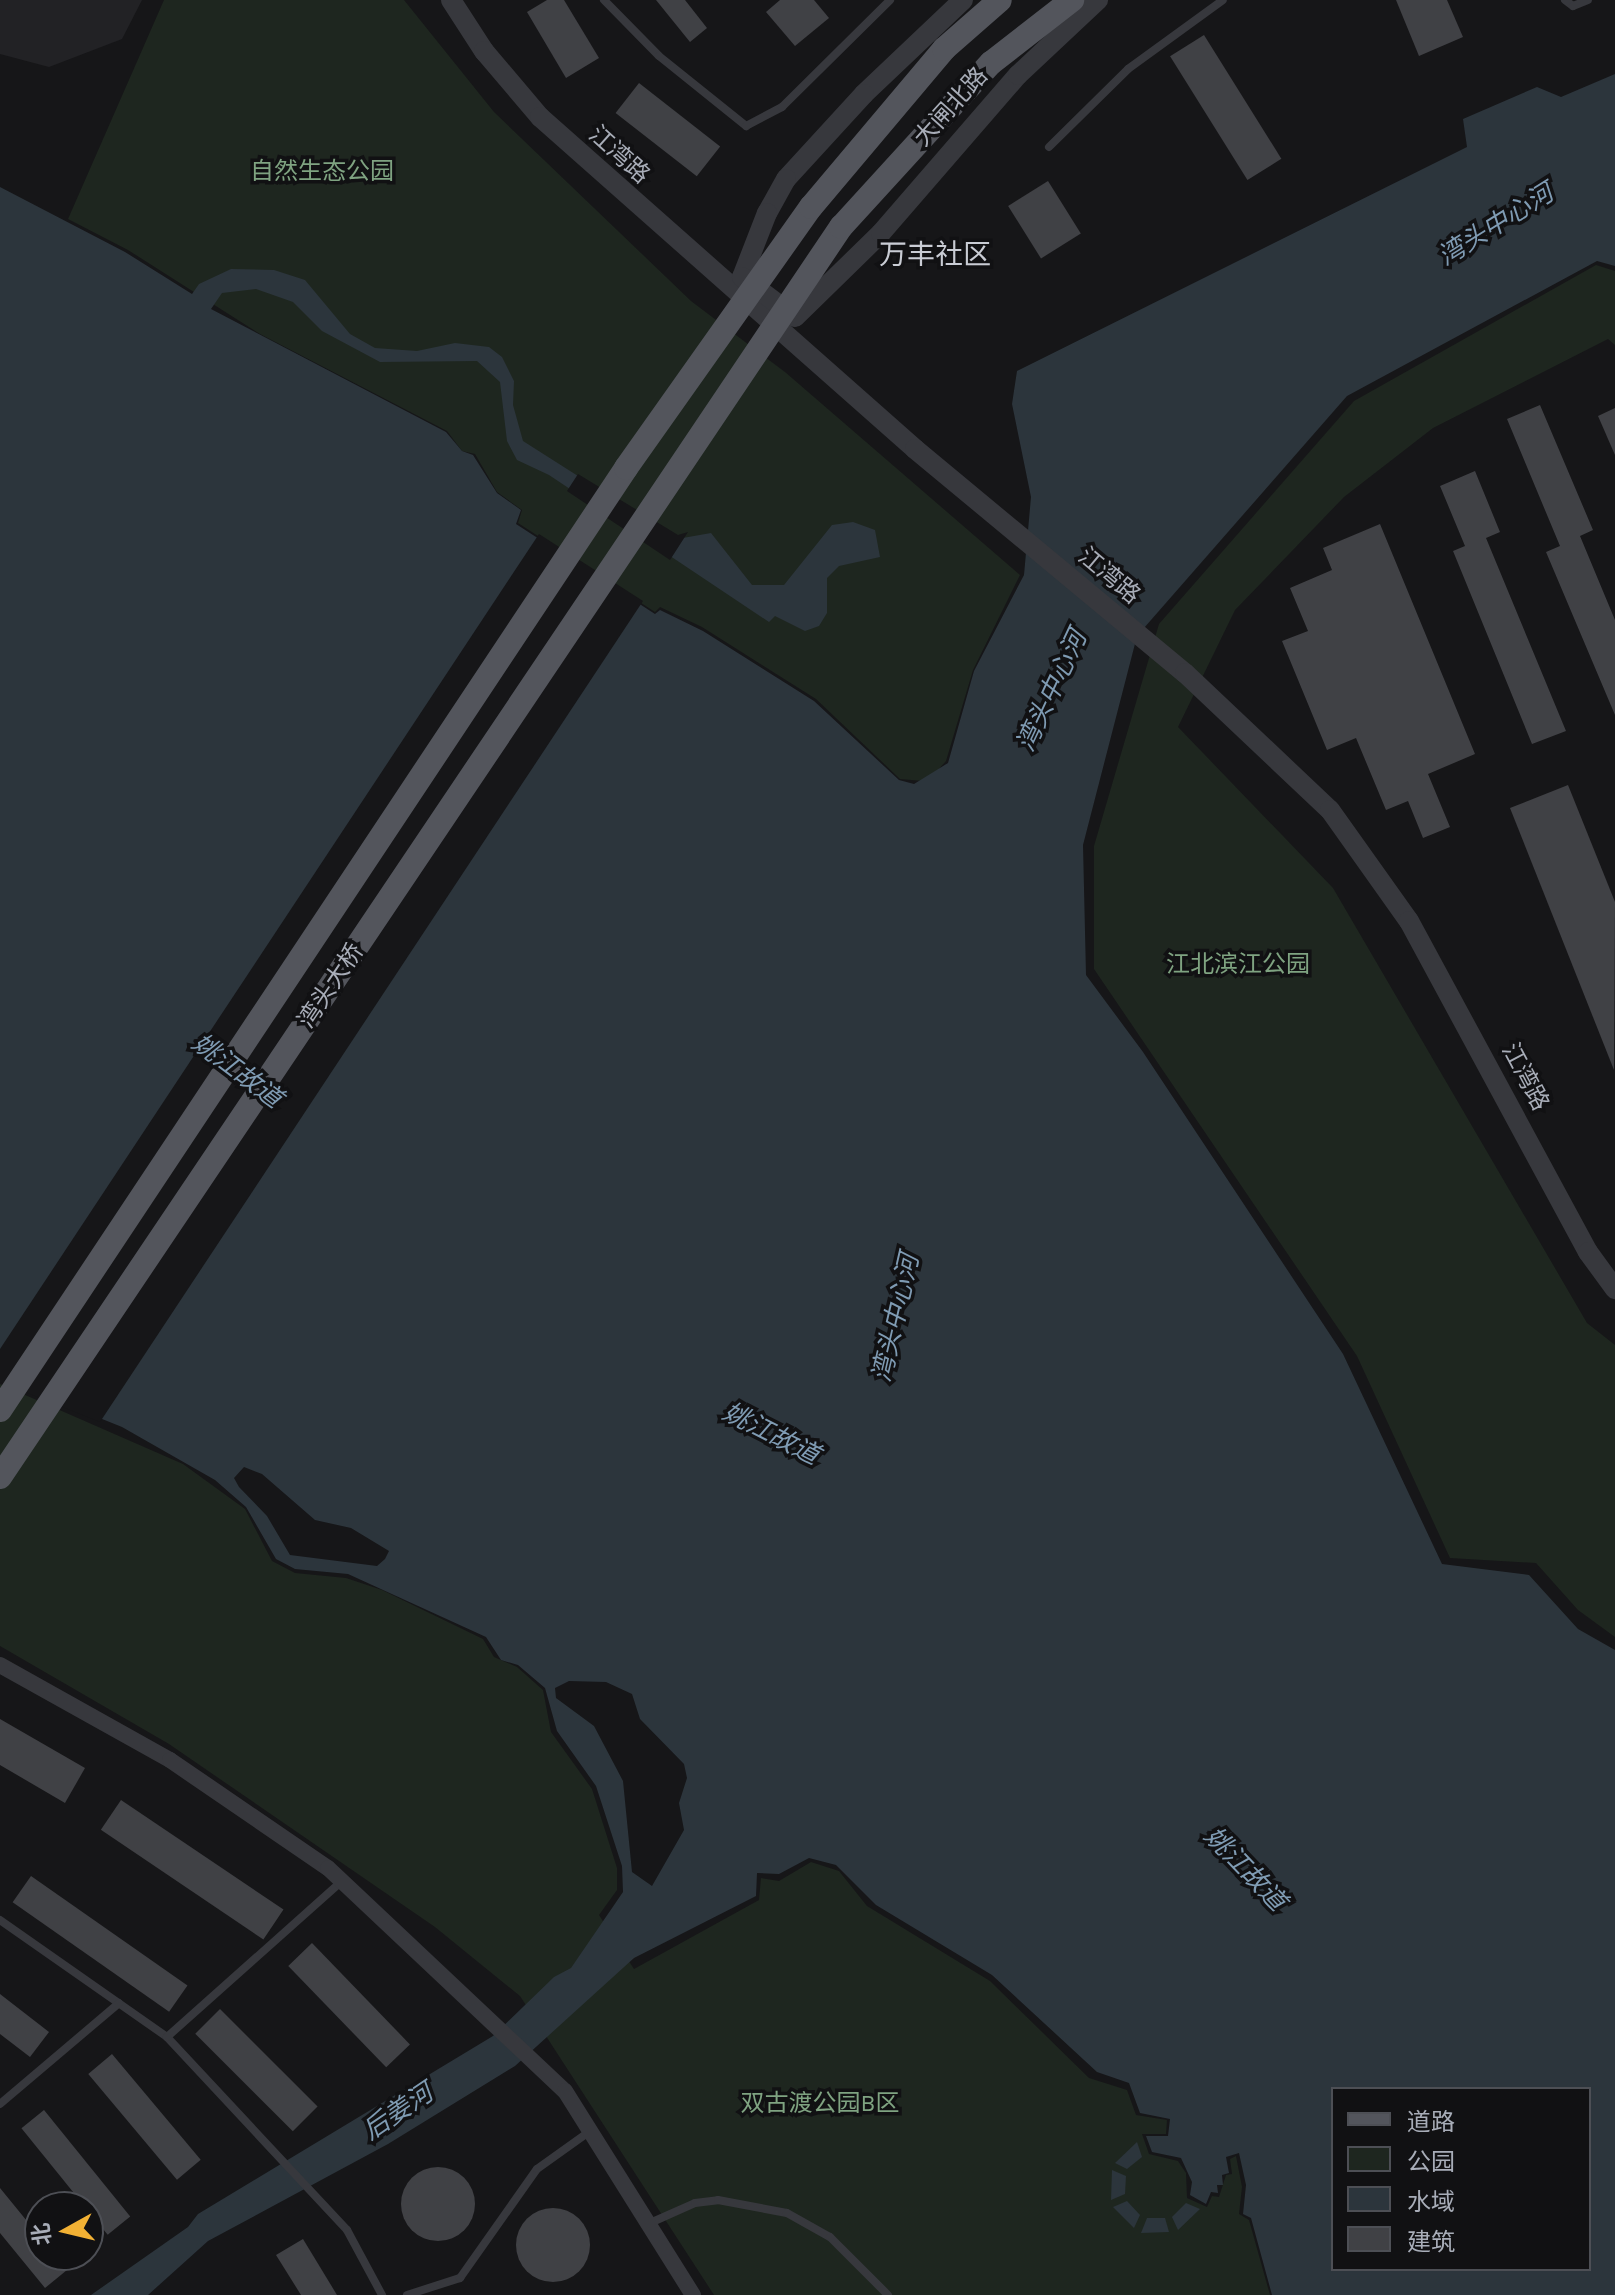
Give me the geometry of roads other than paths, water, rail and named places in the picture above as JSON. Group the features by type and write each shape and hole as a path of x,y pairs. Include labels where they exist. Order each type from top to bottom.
{"main road":[{"name":"大闸北路","path":"626,468 811,207 944,49 1000,0"},
{"name":"大闸北路","path":"661,495 841,227 991,63 1072,0"},
{"name":"湾头大桥","path":"0,1410 626,468"},
{"name":"湾头大桥","path":"0,1477 661,495"}],"street":[{"name":"江湾路","path":"451,0 484,51 540,117 985,506 1185,673 1330,810 1371,860 1441,976 1588,1252 1615,1289"},
{"path":"963,0 864,94 786,179 767,213 742,277 795,317 881,233 1018,75 1098,0"},
{"path":"0,1665 170,1760 342,1881 553,2079 591,2131 693,2295"}],"lane":[{"path":"604,0 659,56 746,126 782,107 890,0"},
{"path":"1049,147 1128,69 1223,0"},
{"path":"1565,0 1573,6 1588,0"},
{"path":"167,2037 342,1881"},
{"path":"0,1920 167,2037 347,2230 382,2295"},
{"path":"0,2104 119,2003"},
{"path":"407,2295 460,2278 537,2169 591,2131"},
{"path":"650,2223 695,2203 718,2200 787,2213 830,2237 888,2295"}],"water":[{"path":"1615,74 1615,266 1597,261 1347,396 1137,636 1083,845 1086,975 1143,1052 1343,1354 1442,1564 1529,1575 1578,1629 1615,1650 1615,2295 1272,2295 1251,2218 1243,2214 1246,2185 1239,2153 1226,2157 1229,2173 1222,2175 1223,2185 1217,2185 1218,2193 1211,2192 1206,2204 1190,2195 1192,2182 1181,2158 1152,2152 1146,2136 1168,2136 1170,2119 1140,2113 1129,2083 1097,2072 992,1975 876,1905 836,1865 809,1858 779,1874 757,1873 756,1896 634,1958 515,2066 388,2144 208,2241 148,2295 91,2295 188,2227 198,2214 493,2036 554,1977 571,1968 623,1892 622,1866 596,1786 557,1731 545,1688 518,1665 501,1660 486,1637 348,1574 295,1569 276,1559 246,1507 215,1480 122,1427 0,1378 0,187 125,252 192,294 199,284 231,269 274,270 305,280 350,334 375,348 417,351 455,343 489,347 502,357 514,381 513,405 523,441 677,539 711,533 752,585 784,585 832,525 853,522 875,530 880,557 839,566 827,578 827,613 819,626 805,631 775,616 769,622 549,475 517,460 507,441 500,382 477,361 380,362 322,331 293,302 256,289 222,293 211,309 446,432 462,451 473,455 497,493 521,510 516,524 655,614 660,610 703,631 814,701 899,780 914,784 948,763 974,671 1024,575 1031,497 1012,404 1017,371 1467,147 1463,119 1537,87 1561,97","holes":["244,1467 262,1474 315,1520 351,1528 389,1551 385,1559 377,1566 290,1555 267,1516 234,1478","569,1681 606,1682 632,1694 640,1719 684,1764 687,1778 679,1803 684,1830 652,1886 632,1872 623,1781 594,1726 556,1698 555,1688"]},
{"path":"1137,2142 1142,2157 1127,2169 1115,2163"},
{"path":"1112,2170 1126,2176 1125,2194 1111,2200"},
{"path":"1127,2201 1140,2215 1134,2228 1113,2207"},
{"path":"1186,2203 1200,2209 1178,2230 1172,2217"},
{"path":"1147,2218 1165,2218 1169,2232 1141,2233"}],"district":[{"name":"万丰社区","path":"935,255"}],"park label":[{"name":"自然生态公园","path":"322,172"},
{"name":"江北滨江公园","path":"1238,965"},
{"name":"双古渡公园B区","path":"820,2104"}],"water label":[{"name":"湾头中心河","path":"1496,225"},
{"name":"湾头中心河","path":"1052,691"},
{"name":"姚江故道","path":"237,1071"},
{"name":"湾头中心河","path":"896,1318"},
{"name":"姚江故道","path":"771,1434"},
{"name":"姚江故道","path":"1245,1869"},
{"name":"后姜河","path":"398,2112"}]}
